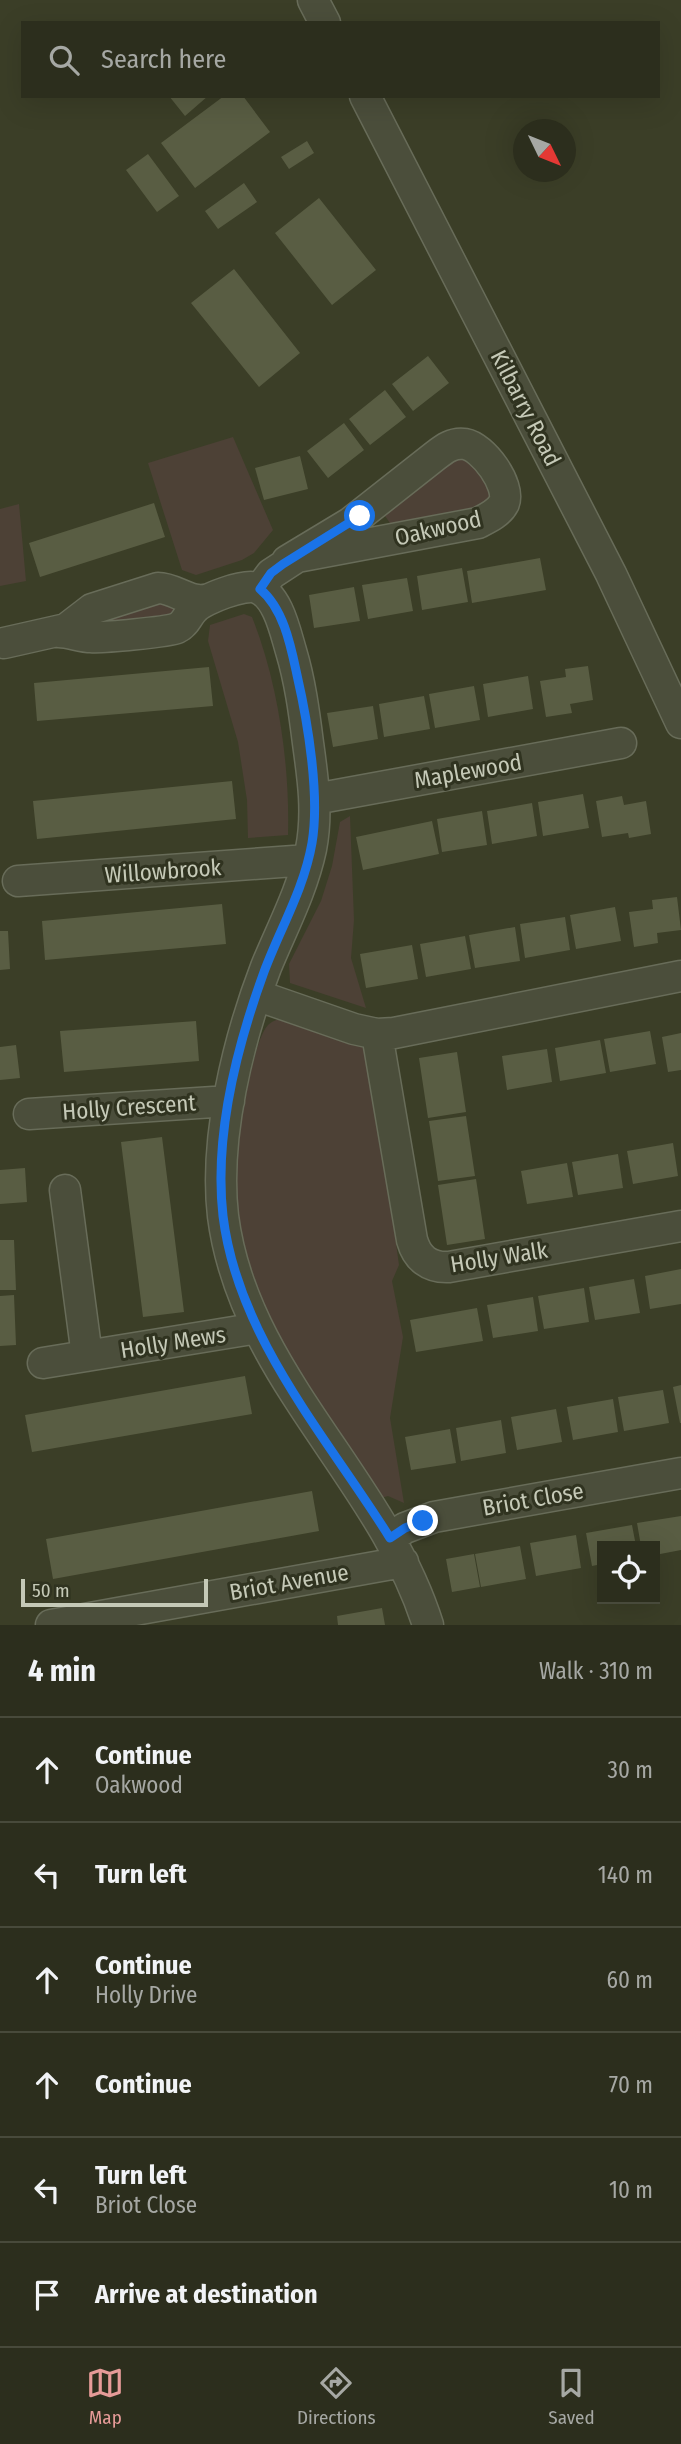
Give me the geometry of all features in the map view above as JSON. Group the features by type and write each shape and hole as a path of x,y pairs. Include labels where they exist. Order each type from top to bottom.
{"street":[{"path":"313,0 324,21"},
{"name":"Kilbarry Road","path":"366,98 611,574 681,723"},
{"name":"Oakwood","path":"260,589 271,573 287,561 339,531 452,445 463,444 481,451 504,487 503,506 478,523 305,555 287,561"},
{"path":"58,632 96,638 176,628 195,607 243,587 260,589 276,609 295,666 304,713 315,799 313,833 308,860 294,902 256,995 229,1101 221,1174 224,1218 234,1264 258,1328 289,1384 396,1550 428,1625"},
{"path":"4,643 58,632 92,609 158,588 169,589 195,601 209,600"},
{"name":"Maplewood","path":"315,799 621,743"},
{"name":"Willowbrook","path":"18,881 308,860"},
{"path":"256,995 354,1029 377,1034 681,976"},
{"name":"Holly Walk","path":"377,1034 412,1240 416,1251 427,1263 437,1267 449,1267 681,1226"},
{"name":"Holly Crescent","path":"29,1114 229,1101"},
{"name":"Holly Mews","path":"65,1190 87,1356"},
{"name":"Holly Mews","path":"43,1363 258,1328"},
{"name":"Briot Close","path":"396,1550 405,1528 434,1517 681,1473"},
{"name":"Briot Avenue","path":"51,1625 396,1550"}],"shaded area":[{"path":"233,437 273,530 254,553 242,560 196,575 182,570 148,463"},
{"path":"452,458 472,458 493,489 491,499 482,508 400,526 390,523 385,516 388,506"},
{"path":"19,504 26,581 0,586 0,509"},
{"path":"166,599 171,602 174,612 168,616 97,626 99,617"},
{"path":"244,614 252,617 261,642 281,724 287,781 288,835 248,838 247,800 238,742 208,641 210,625"},
{"path":"350,816 354,920 351,958 366,1008 290,983 289,964 321,901 332,866 340,822"},
{"path":"282,1018 359,1043 367,1051 371,1061 399,1265 392,1281 403,1337 390,1418 404,1503 388,1496 381,1498 310,1391 266,1311 250,1270 239,1230 235,1190 236,1164 248,1085 264,1030"}],"building":[{"path":"171,98 206,98 185,116"},
{"path":"221,98 244,98 270,132 195,188 161,143"},
{"path":"307,141 314,153 289,169 281,157"},
{"path":"148,154 179,196 157,212 126,170"},
{"path":"244,183 257,202 218,229 205,211"},
{"path":"319,198 376,270 332,305 275,233"},
{"path":"234,269 300,353 259,387 191,303"},
{"path":"428,356 449,383 413,411 392,384"},
{"path":"385,390 406,417 370,445 349,419"},
{"path":"344,423 364,450 328,478 307,451"},
{"path":"300,456 308,489 264,500 255,468"},
{"path":"154,503 165,537 40,577 29,543"},
{"path":"540,558 546,590 472,603 467,571"},
{"path":"462,568 468,602 422,610 417,576"},
{"path":"407,578 413,611 368,619 362,585"},
{"path":"354,587 360,621 314,628 309,595"},
{"path":"588,666 593,700 570,704 572,713 546,717 540,681 566,677 565,669"},
{"path":"209,667 213,706 37,721 34,683"},
{"path":"528,676 533,709 488,717 483,684"},
{"path":"474,686 480,720 435,728 429,694"},
{"path":"424,696 430,729 384,737 379,704"},
{"path":"373,706 378,739 333,747 327,713"},
{"path":"232,781 236,819 37,839 33,801"},
{"path":"583,794 589,828 543,836 538,802"},
{"path":"622,796 624,805 646,801 651,834 629,838 628,833 602,837 596,801"},
{"path":"532,803 537,836 492,844 487,811"},
{"path":"482,811 487,845 442,852 437,819"},
{"path":"432,821 439,854 363,870 356,837"},
{"path":"677,897 681,930 657,933 658,943 634,947 629,912 653,909 652,900"},
{"path":"222,904 226,944 45,960 42,921"},
{"path":"615,907 621,941 576,949 570,915"},
{"path":"565,917 570,950 525,958 520,924"},
{"path":"515,927 520,961 475,968 469,935"},
{"path":"0,931 8,931 10,969 0,970"},
{"path":"465,936 471,969 426,977 420,944"},
{"path":"412,945 418,979 366,988 360,954"},
{"path":"196,1021 199,1061 64,1072 60,1031"},
{"path":"650,1031 656,1064 610,1072 604,1039"},
{"path":"681,1033 681,1070 668,1072 662,1037"},
{"path":"600,1040 606,1073 560,1081 555,1048"},
{"path":"16,1045 20,1078 0,1080 0,1047"},
{"path":"547,1049 552,1082 507,1090 502,1056"},
{"path":"457,1052 466,1112 428,1118 419,1058"},
{"path":"466,1116 475,1176 438,1181 429,1121"},
{"path":"162,1137 184,1312 143,1317 121,1142"},
{"path":"673,1143 678,1176 633,1184 627,1151"},
{"path":"618,1154 623,1188 578,1195 572,1162"},
{"path":"567,1163 573,1197 527,1204 521,1171"},
{"path":"25,1168 27,1202 0,1204 0,1170"},
{"path":"476,1179 485,1239 447,1245 438,1185"},
{"path":"0,1240 14,1240 16,1290 0,1290"},
{"path":"681,1269 681,1304 650,1309 645,1276"},
{"path":"634,1279 640,1313 595,1320 589,1287"},
{"path":"584,1288 589,1322 544,1329 538,1296"},
{"path":"14,1295 16,1345 0,1346 0,1296"},
{"path":"533,1297 538,1331 493,1338 487,1305"},
{"path":"477,1308 483,1341 416,1352 410,1320"},
{"path":"245,1376 252,1414 32,1452 25,1415"},
{"path":"681,1385 681,1423 680,1423 673,1387"},
{"path":"663,1390 669,1423 624,1431 618,1397"},
{"path":"613,1399 618,1432 573,1440 567,1407"},
{"path":"556,1409 562,1442 517,1450 511,1417"},
{"path":"501,1420 506,1453 461,1461 456,1428"},
{"path":"450,1429 456,1463 411,1470 405,1437"},
{"path":"312,1491 319,1531 53,1579 46,1539"},
{"path":"681,1516 681,1550 660,1554 660,1541 640,1541 637,1523"},
{"path":"632,1525 635,1541 597,1541 597,1565 592,1566 586,1533"},
{"path":"576,1535 581,1568 536,1576 530,1543"},
{"path":"520,1546 526,1579 481,1587 475,1554"},
{"path":"474,1554 480,1587 452,1592 446,1559"},
{"path":"382,1608 385,1625 338,1625 337,1616"}],"route":[{"path":"360,516 283,564 271,573 260,589 276,609 295,666 311,766 315,799 314,822 305,873 264,972 237,1066 224,1133 222,1196 229,1245 240,1284 258,1328 289,1384 390,1538 423,1521"}]}
